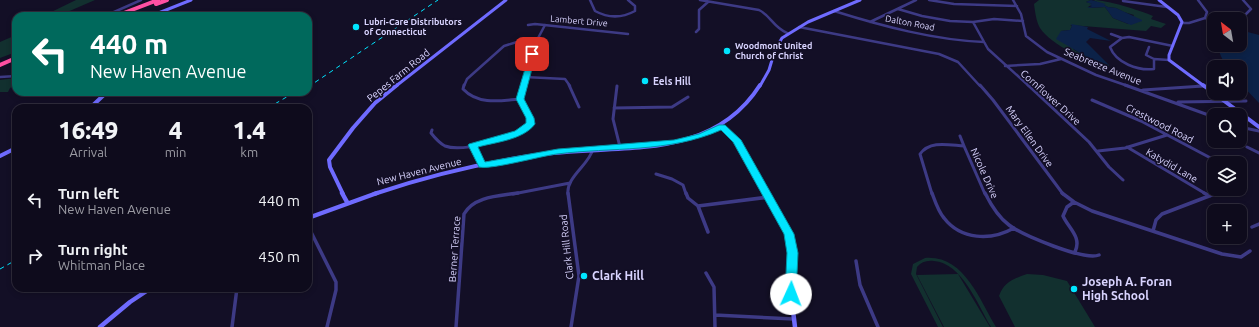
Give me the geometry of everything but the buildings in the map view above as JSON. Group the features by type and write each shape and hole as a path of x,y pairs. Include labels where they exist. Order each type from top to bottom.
{"highway":[{"path":"126,12 157,0"},
{"path":"136,12 167,0"},
{"path":"0,61 12,56"},
{"path":"0,66 12,62"}],"main road":[{"path":"161,12 192,0"},
{"name":"Pepes Farm Road","path":"347,202 330,168 329,160 353,128 380,98 506,0"},
{"name":"New Haven Avenue","path":"312,216 347,202 396,185 482,165 540,154 680,141 702,135 722,127 738,113 765,77 770,68 777,45 787,33 799,26 860,0"},
{"path":"1159,0 1178,15 1182,23 1169,55 1169,60 1259,127"},
{"path":"94,104 104,96"},
{"path":"722,127 736,140 786,227 792,248 791,294 796,327"},
{"path":"0,156 12,150"},
{"path":"100,327 130,302 145,292"}],"street":[{"path":"114,12 141,0"},
{"path":"590,0 595,11 604,15 616,16 626,15 635,11 635,6 628,0"},
{"path":"700,0 760,10 768,16 775,27 787,33"},
{"path":"870,22 916,0"},
{"path":"929,0 954,4 1017,6"},
{"name":"Seabreeze Avenue","path":"1013,0 1017,6 1025,33 1030,40 1061,59 1096,75 1177,102 1207,114"},
{"path":"1182,23 1189,23 1205,18 1206,12 1198,0"},
{"path":"1243,0 1250,5 1250,10 1247,13"},
{"path":"1123,1 1168,7"},
{"path":"696,32 699,29 699,10 708,2"},
{"path":"898,9 938,19 973,22 994,19 1022,21"},
{"name":"Dalton Road","path":"834,12 870,22 961,41 984,42"},
{"name":"Cornflower Drive","path":"973,22 984,42 1005,66 1098,151 1101,159 1123,180"},
{"name":"Lambert Drive","path":"528,25 545,25 628,34"},
{"path":"432,130 431,133 438,141 446,146 460,148 518,133 528,127 530,124 530,118 520,99 536,42 545,25"},
{"name":"Mary Ellen Drive","path":"799,26 939,54 955,60 998,106 1060,190 1074,202 1088,210 1229,256 1243,257 1248,255 1250,251"},
{"path":"1112,34 1122,38 1137,37 1173,46"},
{"path":"1122,38 1110,47 1110,51 1116,57 1132,66 1146,70 1154,68 1154,59"},
{"path":"520,99 478,99 467,94 463,89 464,84 467,79 504,46 516,42 536,42"},
{"path":"1149,47 1146,54 1154,59 1169,60"},
{"path":"1005,66 1040,64 1061,59"},
{"path":"0,77 12,76"},
{"path":"525,77 565,79 579,107"},
{"path":"617,86 613,119 620,147"},
{"path":"1141,90 1203,86"},
{"path":"614,108 672,108 688,97"},
{"name":"Crestwood Road","path":"1092,100 1131,116 1207,156"},
{"path":"1177,102 1246,101"},
{"path":"1247,128 1259,131"},
{"path":"1098,151 1107,151 1127,147 1167,135"},
{"name":"Nicole Drive","path":"960,136 991,205 1000,216 1014,228 1075,252 1091,257 1099,255"},
{"path":"472,145 482,165"},
{"path":"964,146 934,145 926,148 921,153 940,213 953,226 979,236 1000,236 1014,228"},
{"name":"Katydid Lane","path":"1127,147 1207,194"},
{"path":"1247,147 1259,153"},
{"path":"570,183 589,161 593,149"},
{"path":"656,174 680,183 688,198 698,206 708,232"},
{"name":"Berner Terrace","path":"456,327 463,218 467,208 474,202 484,199 528,189 570,183"},
{"name":"Clark Hill Road","path":"570,183 568,194 579,276 571,327"},
{"path":"1153,231 1158,217 1210,196"},
{"path":"698,206 768,197"},
{"path":"1074,202 1067,207 1063,216 1078,240 1078,248 1075,252"},
{"path":"1252,227 1259,224"},
{"path":"312,234 336,282 336,290 326,327"},
{"path":"856,262 860,285 878,327"},
{"path":"706,273 714,287 715,327"},
{"path":"232,327 236,292"},
{"path":"715,315 794,319"}],"green space":[{"path":"76,0 95,0 67,12 51,12"},
{"path":"1039,0 1091,0 1086,2 1093,4 1088,7 1105,7 1113,18 1128,24 1134,15 1116,8 1108,7 1093,0 1099,0 1153,16 1151,19 1166,24 1161,28 1151,26 1146,31 1070,25 1072,26 1070,30 1061,31 1074,50 1109,65 1108,67 1081,57 1052,41 1040,28 1035,13 1034,4"},
{"path":"12,37 12,54 0,58 0,42"},
{"path":"12,78 12,87 8,92 0,92 0,80"},
{"path":"925,258 939,259 960,271 969,281 996,327 991,327 968,286 953,269 944,264 934,261 927,261 917,267 916,274 943,327 938,327 911,274 913,264"},
{"path":"958,274 990,327 944,327 917,275"},
{"path":"1027,274 1043,275 1067,281 1095,327 1015,327 999,296 1006,284"}],"water":[{"path":"1091,0 1106,4 1104,5 1108,7 1116,8 1142,21 1131,25 1113,18 1105,7 1087,8 1092,6 1089,5 1092,4 1086,2"},
{"path":"1071,24 1088,27 1087,29 1111,41 1090,38 1086,42 1109,65 1089,58 1056,39 1061,31 1070,30 1072,26"},
{"path":"1247,32 1259,35 1259,103 1247,90 1247,60 1223,60 1219,52 1247,52"}],"railway":[{"path":"312,84 438,0"},
{"path":"275,104 288,96"},
{"path":"0,269 12,262"}],"place":[{"name":"Lubri-Care Distributors of Connecticut","path":"356,27"},
{"name":"Woodmont United Church of Christ","path":"727,51"},
{"name":"Eels Hill","path":"645,81"},
{"name":"Clark Hill","path":"584,276"},
{"name":"Joseph A. Foran High School","path":"1074,289"}],"route":[{"path":"532,54 520,99 531,120 530,124 525,130 518,133 472,145 482,165 521,157 558,152 662,144 690,139 722,127 730,132 736,140 789,234 792,248 791,294"}]}
